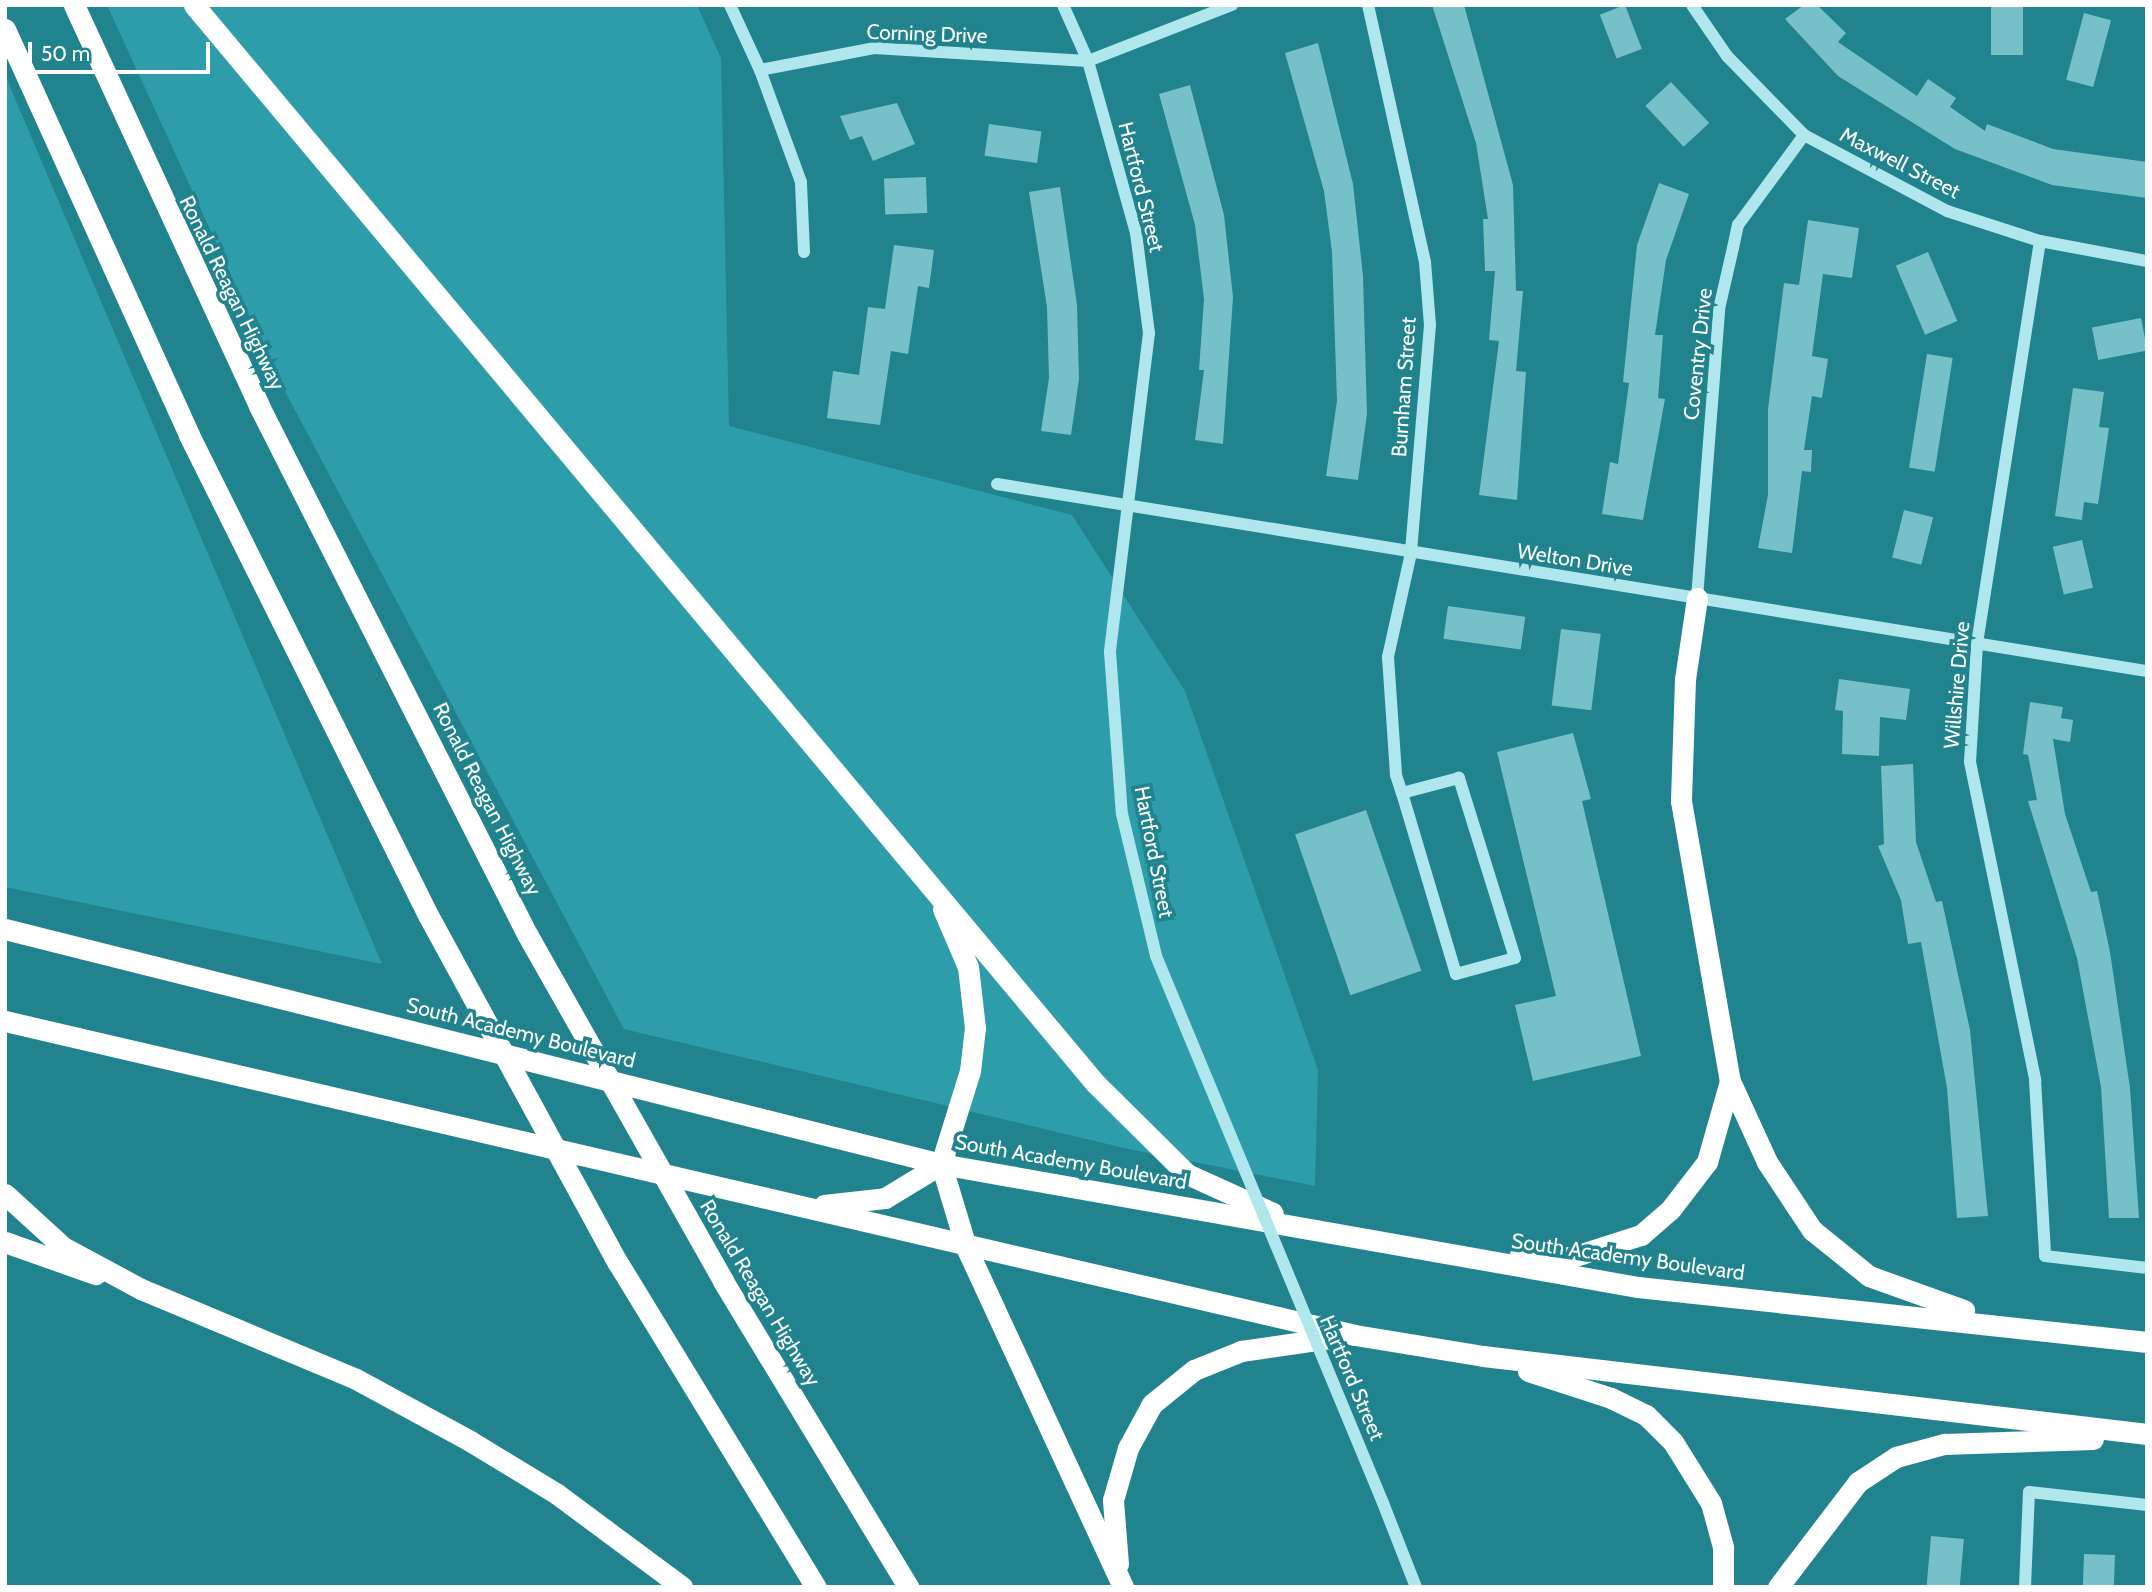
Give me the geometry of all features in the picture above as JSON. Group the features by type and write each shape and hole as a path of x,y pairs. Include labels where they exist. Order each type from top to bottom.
{"highway":[{"name":"Ronald Reagan Highway","path":"74,5 259,406 527,933 723,1281 908,1587"},
{"path":"194,5 937,895 1150,1144 1187,1174 1317,1231"},
{"path":"5,29 189,435 428,915 618,1264 816,1587"},
{"path":"1697,598 1685,679 1681,801 1730,1081 1767,1162 1812,1230 1860,1269 1942,1305 2048,1329"},
{"path":"937,895 968,967 975,1028 970,1071 941,1164 966,1247 1121,1582"},
{"name":"South Academy Boulevard","path":"5,929 941,1164 1317,1231 1414,1252 1638,1287 2048,1329 2147,1342"},
{"path":"5,1021 811,1207 966,1247 1355,1335 1483,1356 2147,1435"},
{"path":"1414,1252 1572,1257 1641,1235 1670,1210 1707,1162 1730,1081"},
{"path":"811,1207 885,1198 941,1164"},
{"path":"5,1194 63,1247 141,1289"},
{"path":"5,1242 141,1289 356,1379 470,1441 557,1493 682,1587"},
{"path":"1121,1582 1113,1500 1128,1448 1153,1404 1194,1370 1241,1351 1355,1335"},
{"path":"1483,1356 1611,1398 1646,1415 1674,1442 1711,1503 1723,1548 1723,1587"},
{"path":"1778,1587 1858,1482 1896,1457 1944,1444 2147,1435"}],"street":[{"path":"730,5 760,70 802,182 804,251"},
{"name":"Hartford Street","path":"1063,5 1088,61 1136,233 1149,333 1131,507 1110,652 1122,814 1156,956 1416,1587"},
{"name":"Corning Drive","path":"760,70 874,48 1088,61 1232,5"},
{"name":"Burnham Street","path":"1368,5 1424,262 1430,325 1411,553 1388,657 1396,775 1456,974 1515,958 1459,778 1402,793"},
{"name":"Maxwell Street","path":"1692,5 1727,56 1804,135 1947,211 2040,241 2147,261"},
{"name":"Coventry Drive","path":"1697,598 1719,309 1738,225 1804,135"},
{"name":"Willshire Drive","path":"2040,241 1978,644 1970,762 2035,1080 2045,1256 2147,1268"},
{"name":"Welton Drive","path":"997,484 2147,671"},
{"path":"2025,1587 2029,1492 2147,1505"}],"shaded area":[{"path":"107,5 697,5 721,58 729,426 1072,515 1185,691 1318,1070 1315,1186 1124,1148 624,1029 280,382"},
{"path":"5,75 382,964 5,887"}],"building":[{"path":"1432,5 1464,5 1513,185 1516,291 1523,291 1516,371 1526,372 1517,500 1479,495 1499,341 1489,340 1495,271 1485,271 1483,219 1488,219 1476,143"},
{"path":"1625,5 1642,49 1617,59 1600,15"},
{"path":"1804,5 1817,5 1846,33 1838,42 1917,96 1928,79 1956,98 1950,107 1985,131 1987,124 2053,149 2147,162 2147,198 2052,185 1955,149 1838,76 1785,19"},
{"path":"1991,5 2023,5 2023,55 1991,55"},
{"path":"2084,13 2111,20 2093,87 2066,80"},
{"path":"1318,43 1353,184 1363,276 1367,414 1358,480 1326,476 1337,401 1332,252 1324,191 1285,53"},
{"path":"1671,82 1709,123 1684,147 1645,106"},
{"path":"1190,85 1224,215 1233,297 1223,444 1195,440 1204,370 1199,370 1204,299 1195,225 1159,94"},
{"path":"897,103 915,144 873,161 862,136 850,140 840,116"},
{"path":"989,124 1041,131 1037,163 985,156"},
{"path":"926,177 927,213 885,214 884,178"},
{"path":"1659,183 1689,194 1666,260 1655,335 1663,335 1658,398 1665,399 1643,520 1602,514 1610,462 1618,464 1629,383 1623,382 1637,245"},
{"path":"1060,187 1077,305 1079,379 1071,435 1041,431 1049,378 1047,307 1029,192"},
{"path":"1808,220 1859,228 1852,278 1823,274 1812,356 1828,359 1822,398 1812,396 1804,450 1812,450 1811,472 1802,471 1792,553 1758,548 1768,495 1768,409 1784,283 1799,285"},
{"path":"894,245 934,250 929,288 918,286 908,354 891,351 880,425 827,418 833,371 859,375 868,307 885,309"},
{"path":"1928,252 1957,321 1925,335 1896,266"},
{"path":"2141,318 2147,350 2098,360 2092,328"},
{"path":"1927,354 1953,358 1935,472 1909,468"},
{"path":"2073,388 2104,392 2099,427 2109,428 2098,504 2084,502 2082,520 2055,516"},
{"path":"1904,510 1933,517 1921,565 1892,558"},
{"path":"2082,540 2093,588 2064,594 2053,547"},
{"path":"1448,606 1525,617 1521,650 1443,639"},
{"path":"1561,629 1601,634 1591,710 1552,705"},
{"path":"1839,679 1910,689 1906,720 1880,717 1879,756 1842,754 1843,711 1835,710"},
{"path":"2030,702 2063,707 2061,718 2073,720 2070,742 2053,739 2065,814 2091,892 2097,891 2110,952 2130,1088 2139,1218 2109,1218 2101,1087 2077,958 2028,801 2037,800 2028,755 2023,754"},
{"path":"1573,733 1591,799 1582,801 1641,1056 1533,1081 1515,1005 1556,996 1497,752"},
{"path":"1913,764 1916,842 1936,902 1942,901 1970,1030 1988,1216 1957,1218 1947,1088 1921,942 1908,944 1901,900 1878,846 1884,844 1881,766"},
{"path":"1366,810 1421,971 1350,995 1295,834"},
{"path":"1931,1536 1964,1539 1960,1587 1927,1587"},
{"path":"2084,1554 2115,1555 2114,1587 2083,1587"}]}
